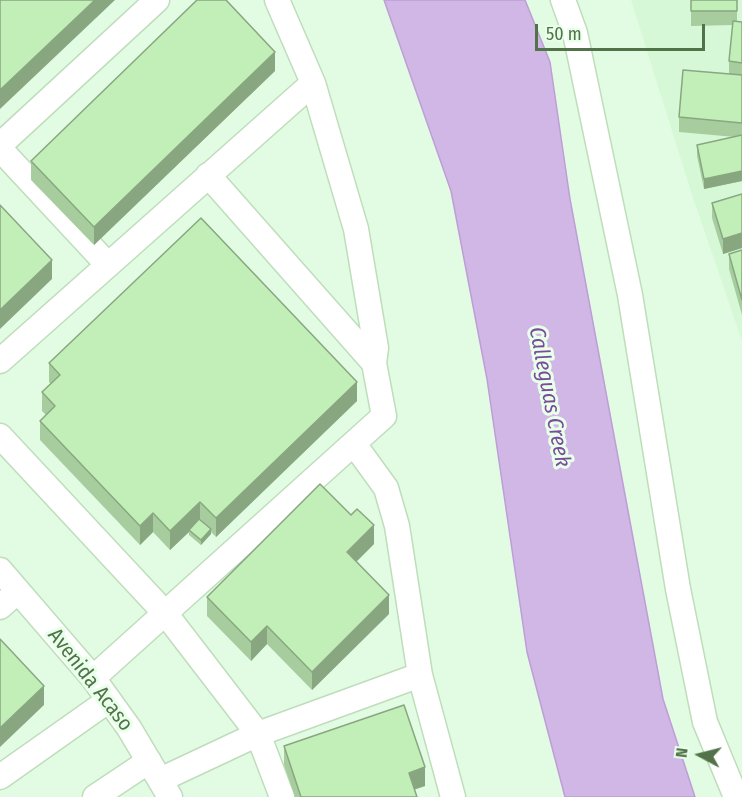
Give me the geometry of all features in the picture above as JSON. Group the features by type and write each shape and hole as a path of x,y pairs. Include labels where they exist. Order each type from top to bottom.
{"street":[{"path":"108,265 0,147 157,0"},
{"path":"93,678 384,416 374,363 376,348 356,229 313,82 277,0"},
{"path":"563,0 575,33 630,295 678,589 705,722 736,797"},
{"path":"0,361 313,82"},
{"path":"208,175 374,363"},
{"path":"0,436 165,613 258,734 282,797"},
{"path":"354,444 386,488 397,526 420,675 453,797"},
{"name":"Avenida Acaso","path":"0,570 93,678 160,779"},
{"path":"0,607 18,591"},
{"path":"95,797 160,779 258,734 420,675"},
{"path":"0,777 109,700"}],"shaded area":[{"path":"631,0 742,0 742,341 692,195"}],"water":[{"name":"Calleguas Creek","path":"384,0 525,0 550,62 570,199 663,699 695,797 565,797 527,652 487,379 451,191"}],"building":[{"path":"0,0 95,0 0,90"},
{"path":"197,0 226,0 275,52 94,227 31,161"},
{"path":"691,0 737,0 737,11 691,11"},
{"path":"733,21 742,22 742,63 729,61"},
{"path":"683,70 742,75 742,123 679,117"},
{"path":"742,135 742,171 704,179 697,145"},
{"path":"742,194 742,233 723,239 712,203"},
{"path":"0,205 52,260 0,310"},
{"path":"201,218 357,382 216,518 200,502 170,531 153,513 140,526 40,421 55,406 42,392 60,375 49,363"},
{"path":"742,250 742,300 729,254"},
{"path":"320,484 351,515 357,509 374,525 347,552 389,595 312,672 267,626 251,642 207,597"},
{"path":"199,519 211,529 201,540 189,530"},
{"path":"0,639 44,686 0,728"},
{"path":"404,705 425,767 409,773 417,797 301,797 284,746"}]}
